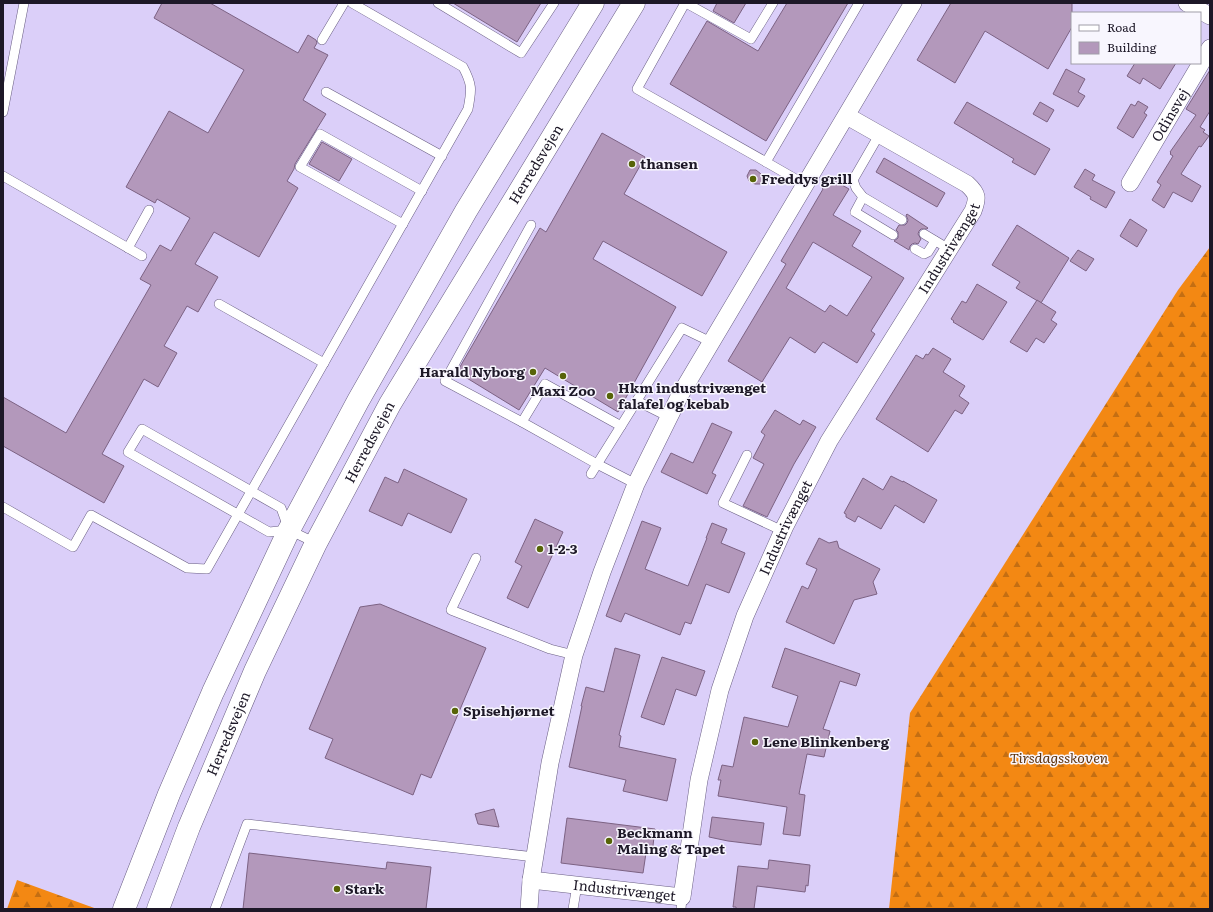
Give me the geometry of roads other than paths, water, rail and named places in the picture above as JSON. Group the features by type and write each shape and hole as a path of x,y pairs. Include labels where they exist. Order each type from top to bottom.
{"street":[{"path":"124,909 169,794 212,692 289,530 358,401 466,211 593,3"},
{"name":"Herredsvejen","path":"158,909 189,827 255,671 316,543 390,404 634,3"},
{"path":"529,909 531,880 550,763 574,655 602,572 636,484 680,395 913,3"},
{"path":"1187,3 1210,16"},
{"name":"Odinsvej","path":"1201,63 1210,48"},
{"name":"Odinsvej","path":"1130,183 1201,64"},
{"name":"Industrivænget","path":"531,880 577,885 681,903 699,780 720,690 745,616 783,531 829,441 942,245 973,211 977,196 967,184 846,116"}],"lane":[{"path":"3,112 24,3"},
{"path":"322,40 344,3"},
{"path":"3,507 73,547 91,515 187,568 207,569 468,109 471,93 470,80 463,67 352,3"},
{"path":"438,3 521,53 554,3"},
{"path":"773,3 751,39 686,3 637,89 806,185"},
{"path":"766,162 859,3"},
{"path":"326,92 442,156"},
{"path":"402,224 300,167 320,134 422,191"},
{"path":"879,135 853,180 856,188 863,197 902,220"},
{"path":"3,176 142,256"},
{"path":"863,197 854,212 893,235"},
{"path":"128,248 149,210"},
{"path":"531,225 445,381 636,484"},
{"path":"924,234 942,245"},
{"path":"915,249 924,254 942,245"},
{"path":"219,304 324,363"},
{"path":"591,474 682,328 711,342"},
{"path":"522,422 545,384 622,426"},
{"path":"637,401 669,417"},
{"path":"289,530 281,508 142,429 128,452 269,532 289,530 316,543"},
{"path":"747,455 723,503 783,531"},
{"path":"476,558 451,610 550,649 574,655"},
{"path":"215,909 247,824 535,857"},
{"path":"573,909 577,885"}],"place":[{"name":"thansen","path":"632,164"},
{"name":"Freddys grill","path":"753,179"},
{"name":"Harald Nyborg","path":"533,372"},
{"name":"Maxi Zoo","path":"563,376"},
{"name":"Hkm industrivænget falafel og kebab","path":"610,396"},
{"name":"1-2-3","path":"540,549"},
{"name":"Spisehjørnet","path":"455,711"},
{"name":"Lene Blinkenberg","path":"755,742"},
{"name":"Beckmann Maling & Tapet","path":"609,841"},
{"name":"Stark","path":"337,889"}],"park label":[{"name":"Tirsdagsskoven","path":"1059,758"}]}
